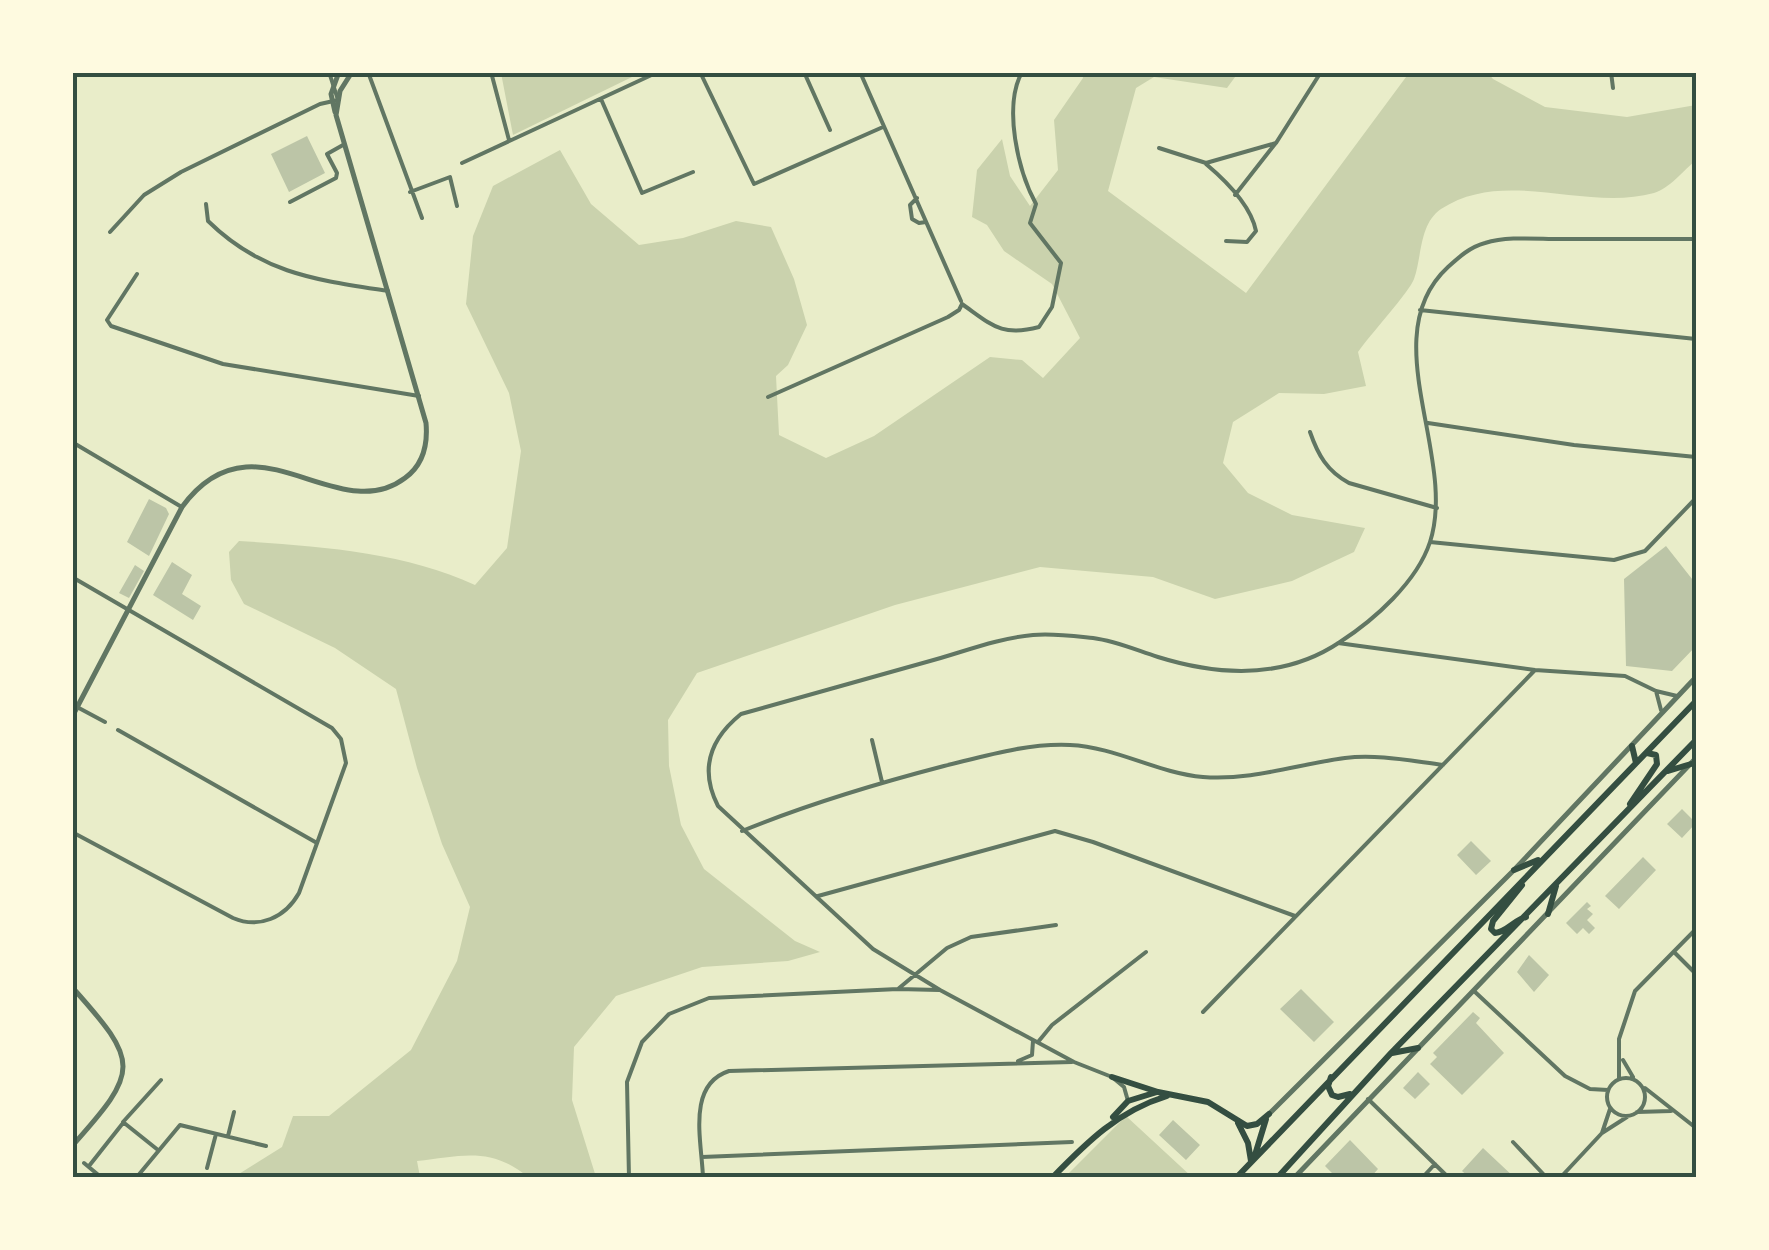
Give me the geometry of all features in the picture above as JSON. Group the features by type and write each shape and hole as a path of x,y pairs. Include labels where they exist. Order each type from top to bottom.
{"main road":[{"path":"1236,1178 1696,702"},
{"path":"1278,1178 1391,1053 1696,740"},
{"path":"1632,746 1636,763"},
{"path":"1628,810 1657,764 1656,755 1647,752"},
{"path":"1667,771 1694,761"},
{"path":"1514,870 1544,857"},
{"path":"1524,880 1520,892 1493,920 1491,928 1500,932 1526,916"},
{"path":"1548,914 1558,882"},
{"path":"1391,1053 1418,1048"},
{"path":"1331,1076 1328,1086 1335,1096 1357,1090"},
{"path":"1112,1077 1208,1102 1238,1122 1252,1126 1269,1114"},
{"path":"1052,1178 1128,1101 1158,1092"},
{"path":"1108,1124 1173,1094"},
{"path":"1120,1116 1128,1101"},
{"path":"1253,1160 1269,1114"},
{"path":"1238,1122 1253,1160"}],"street":[{"path":"72,717 182,507 205,482 245,467 268,468 360,491 378,491 394,487 413,472 423,457 427,433 419,396 344,146 329,72"},
{"path":"334,87 339,72"},
{"path":"335,102 352,72"},
{"path":"368,72 422,218"},
{"path":"490,72 509,140"},
{"path":"462,162 658,72"},
{"path":"700,72 754,184 883,127"},
{"path":"804,72 830,130"},
{"path":"860,72 962,304 991,326 1003,331 1023,331 1039,327 1052,306 1061,264 1030,224 1036,204 1021,174 1012,105 1022,72"},
{"path":"1235,194 1276,143 1322,72"},
{"path":"1611,72 1613,88"},
{"path":"601,99 642,193 693,172"},
{"path":"110,232 144,194 180,172 320,104 335,102"},
{"path":"1206,164 1276,143"},
{"path":"290,202 336,178 337,172 326,154 344,146"},
{"path":"1159,148 1206,164 1235,194 1256,231 1247,242 1226,242"},
{"path":"410,192 450,177 457,206"},
{"path":"917,198 910,204 912,218 919,223 927,222"},
{"path":"206,204 208,222 248,255 301,276 388,291"},
{"path":"1128,1101 1124,1087 1112,1077 1074,1062 873,949 718,806 707,776 713,745 725,727 741,714 1035,634 1097,639 1198,668 1238,673 1275,669 1338,644 1400,588 1430,542 1437,508 1435,465 1415,337 1420,310 1437,277 1464,252 1486,242 1696,239"},
{"path":"137,274 107,320 110,326 223,364 419,396"},
{"path":"768,397 948,317 960,310 962,304"},
{"path":"1420,310 1696,339"},
{"path":"1427,422 1696,457"},
{"path":"1310,432 1318,454 1338,477 1437,508"},
{"path":"72,442 182,507"},
{"path":"1430,542 1614,560 1645,551 1696,498"},
{"path":"72,577 332,728 346,763 295,901 273,919 258,923 239,921 72,832"},
{"path":"1338,644 1535,670 1625,676 1656,691 1679,696"},
{"path":"1203,1012 1535,670"},
{"path":"1269,1114 1514,870 1696,678"},
{"path":"1656,691 1662,714"},
{"path":"78,707 104,722"},
{"path":"118,730 317,843"},
{"path":"872,740 882,782"},
{"path":"742,831 882,782 1008,750 1072,745 1204,778 1347,758 1391,758 1443,765"},
{"path":"1294,1178 1694,761"},
{"path":"816,897 1055,831 1295,916"},
{"path":"898,989 947,948 970,937 1056,925"},
{"path":"1608,1090 1619,1079 1622,1025 1636,991 1696,929"},
{"path":"1038,1042 1052,1025 1146,952"},
{"path":"1674,952 1696,974"},
{"path":"72,987 111,1030 124,1062 117,1092 72,1146"},
{"path":"629,1178 627,1082 642,1042 669,1014 709,998 940,990"},
{"path":"1474,991 1565,1076 1590,1088 1608,1090"},
{"path":"1018,1062 1034,1051 1031,1037"},
{"path":"1560,1178 1602,1133 1634,1113 1644,1096 1620,1056"},
{"path":"703,1178 700,1099 715,1076 729,1071 1074,1062"},
{"path":"1619,1079 1638,1083 1696,1128"},
{"path":"102,1178 87,1165 162,1080"},
{"path":"1602,1133 1610,1106 1608,1090"},
{"path":"1368,1099 1449,1178"},
{"path":"1610,1106 1619,1114 1676,1112"},
{"path":"228,1136 234,1112"},
{"path":"123,1122 158,1150"},
{"path":"136,1178 180,1125 266,1146"},
{"path":"207,1168 216,1133"},
{"path":"702,1156 1072,1142"},
{"path":"1513,1142 1547,1178"},
{"path":"1422,1178 1435,1164"}],"green space":[{"path":"630,72 632,77 513,135 501,73"},
{"path":"1082,73 1238,73 1227,88 1154,77 1136,88 1108,191 1246,293 1409,73 1488,73 1545,107 1627,117 1696,105 1696,160 1654,193 1601,198 1492,191 1441,209 1425,232 1411,285 1358,352 1366,386 1324,394 1279,393 1233,422 1223,463 1248,493 1292,515 1365,528 1354,552 1292,581 1215,599 1153,577 1040,567 895,605 697,673 668,720 669,766 681,825 704,869 795,941 820,952 788,961 702,967 616,996 574,1047 572,1100 596,1177 528,1177 501,1161 462,1156 417,1161 420,1177 234,1177 282,1147 293,1116 329,1116 411,1050 457,961 470,907 442,844 396,689 335,648 244,604 231,580 229,552 239,541 329,548 419,565 475,585 507,548 521,451 509,393 466,304 473,236 493,186 560,150 591,204 639,245 683,238 736,221 771,227 794,279 807,325 788,365 776,376 779,435 826,458 874,436 990,357 1022,360 1043,378 1080,338 1052,284 1004,251 987,225 972,217 977,170 1002,139 1010,176 1030,206 1058,170 1054,120 1083,78"},
{"path":"1126,1116 1192,1177 1064,1178"}],"building":[{"path":"307,136 325,173 289,192 271,154"},
{"path":"149,499 169,514 149,556 127,542"},
{"path":"1666,546 1696,584 1696,646 1672,671 1626,666 1624,579"},
{"path":"172,562 192,575 182,594 201,606 193,620 153,595"},
{"path":"135,565 144,571 129,598 119,593"},
{"path":"1682,809 1696,823 1682,838 1667,824"},
{"path":"1471,841 1491,861 1476,875 1457,855"},
{"path":"1643,857 1656,870 1619,909 1605,896"},
{"path":"1587,902 1591,906 1587,909 1593,914 1587,920 1595,928 1589,934 1583,928 1577,934 1566,923"},
{"path":"1529,955 1549,975 1534,992 1517,972"},
{"path":"1301,989 1334,1022 1314,1042 1280,1009"},
{"path":"1473,1012 1480,1018 1476,1023 1504,1053 1462,1095 1430,1064 1437,1057 1433,1053"},
{"path":"1418,1072 1430,1084 1415,1099 1403,1088"},
{"path":"1173,1120 1200,1145 1186,1160 1159,1135"},
{"path":"1350,1140 1378,1169 1370,1178 1337,1178 1325,1166"},
{"path":"1483,1148 1515,1178 1470,1178 1462,1171"}]}
